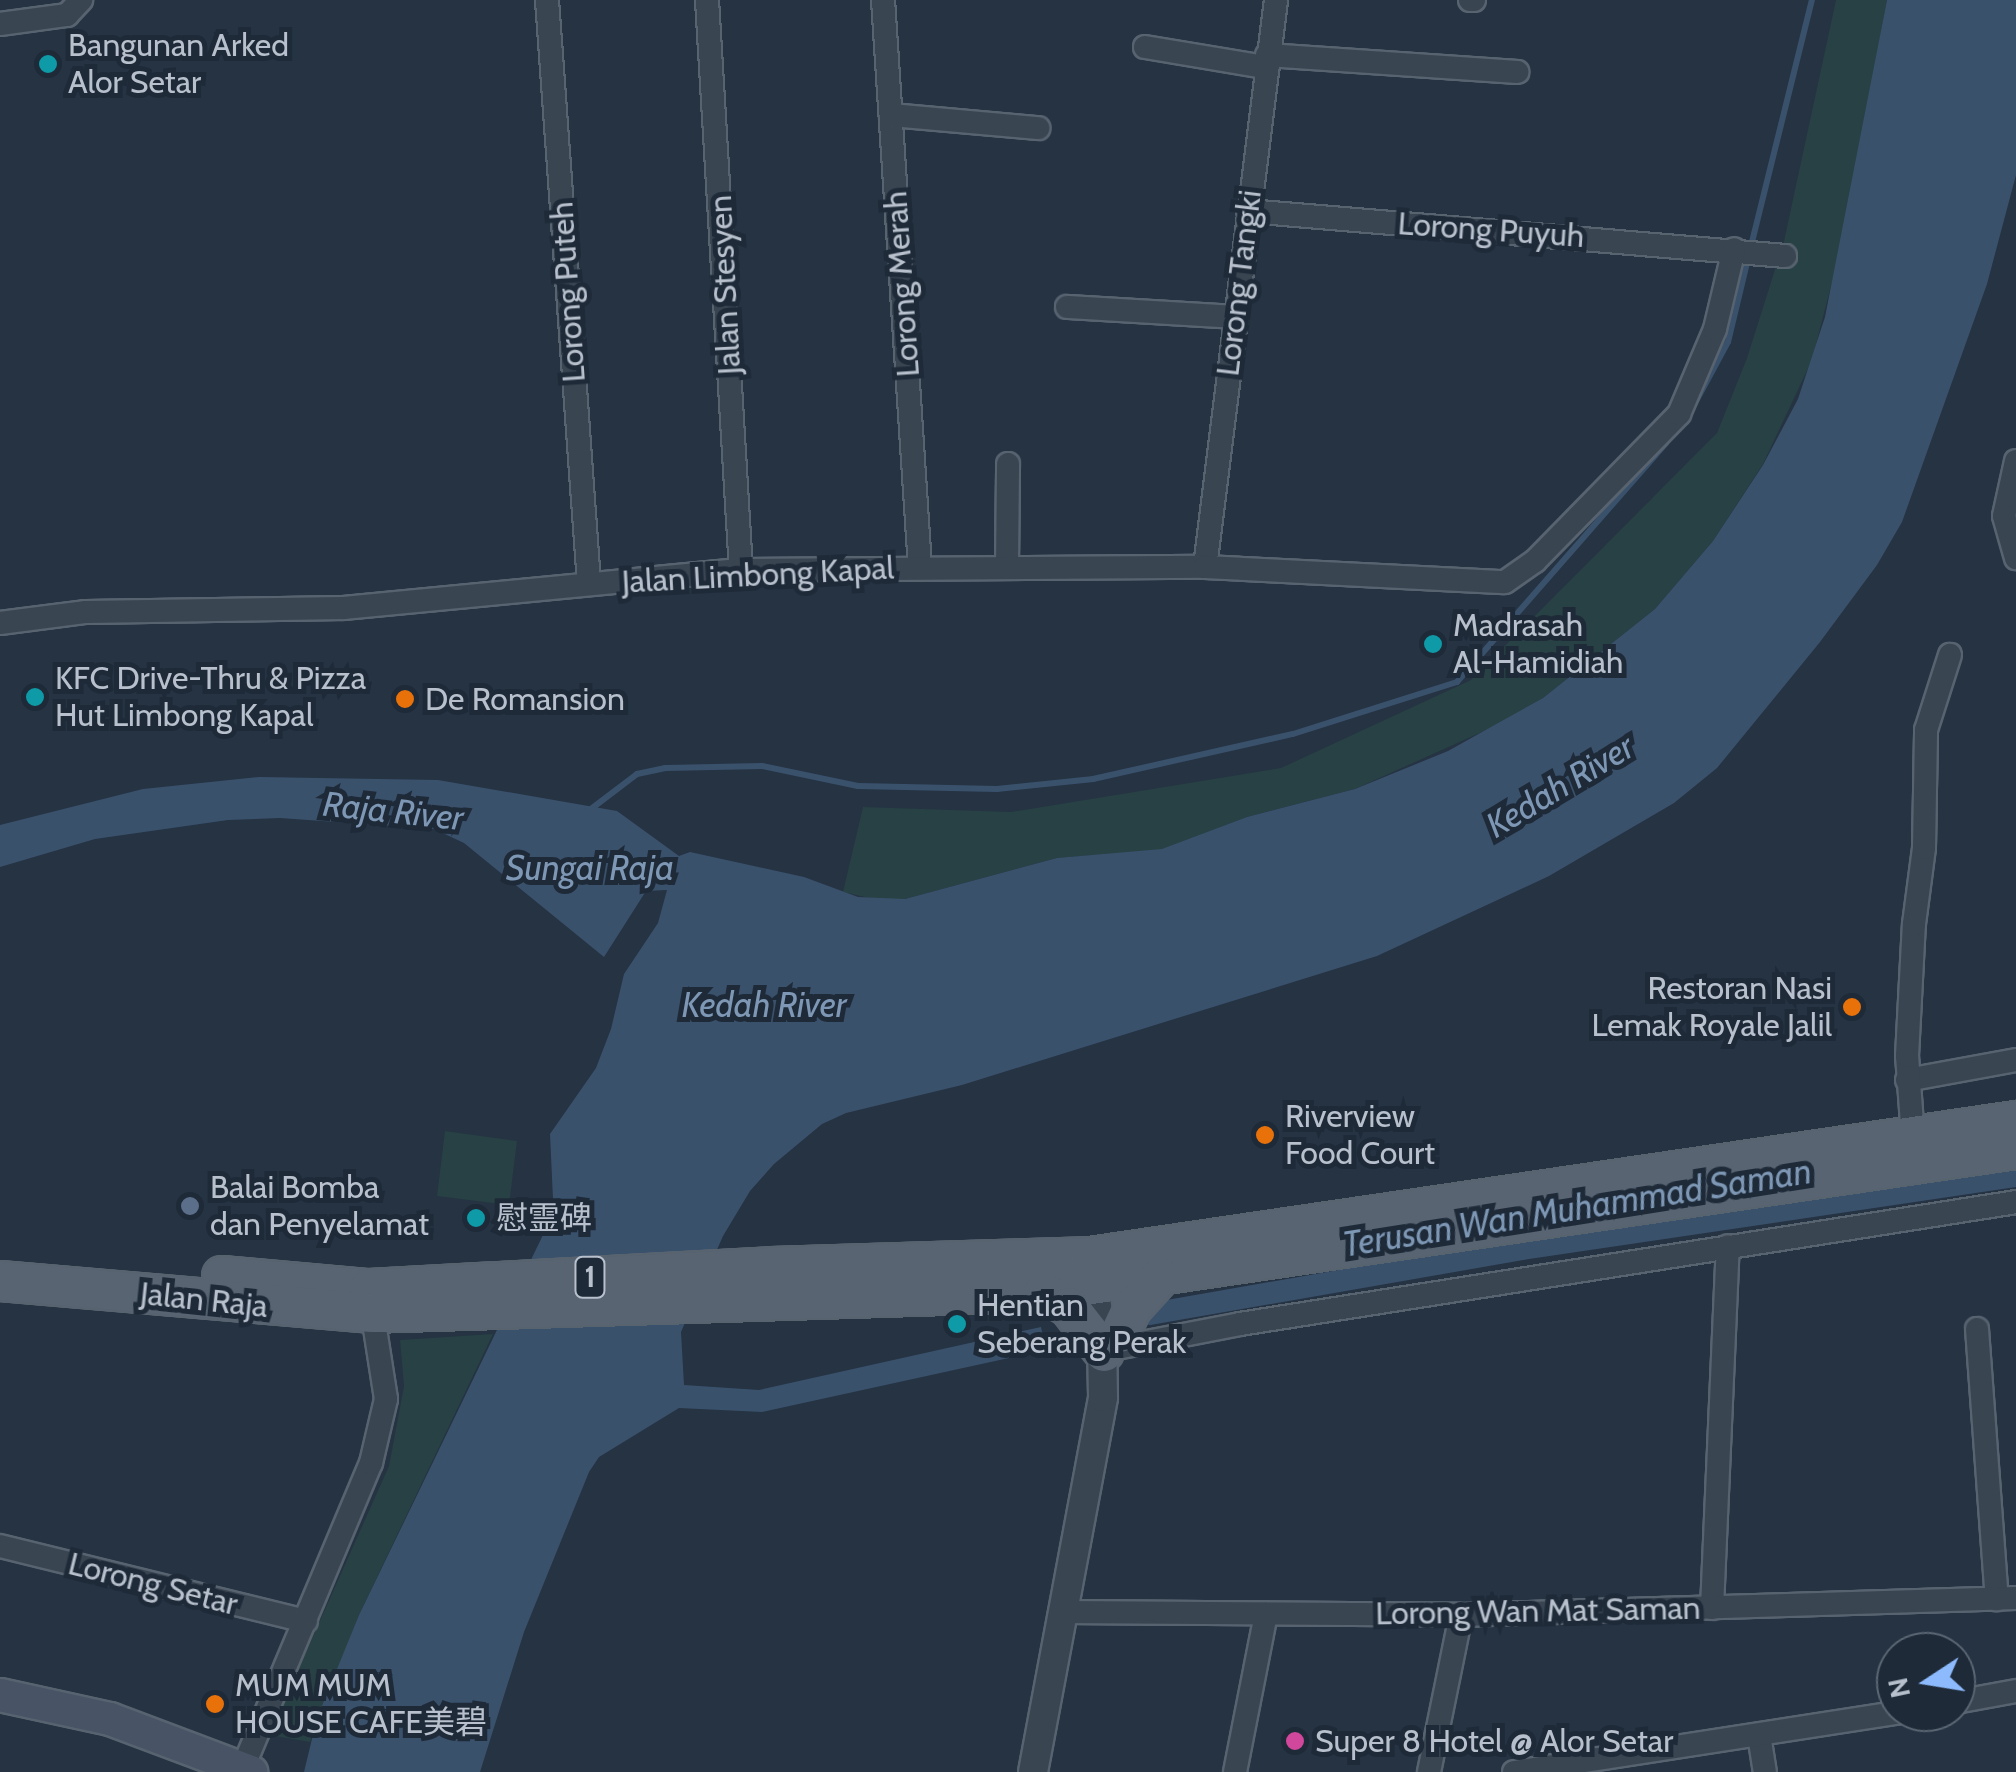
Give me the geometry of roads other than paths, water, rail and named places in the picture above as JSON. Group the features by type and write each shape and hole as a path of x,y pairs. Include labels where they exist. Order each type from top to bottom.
{"main road":[{"name":"1","path":"389,1301 1102,1270 2016,1121"},
{"name":"1","path":"775,1284 1044,1292 1102,1270 1160,1277 2016,1149"},
{"name":"Jalan Raja","path":"0,1260 389,1301"},
{"path":"1044,1292 1115,1344 1131,1309 1160,1277"},
{"name":"Jalan Raja","path":"0,1281 389,1301"},
{"path":"0,1696 110,1719 245,1771"}],"street":[{"path":"0,24 67,15 81,0"},
{"name":"Lorong Puteh","path":"547,0 590,584"},
{"name":"Jalan Stesyen","path":"708,0 741,570"},
{"name":"Lorong Merah","path":"883,0 920,567"},
{"name":"Lorong Tangki","path":"1205,567 1276,0"},
{"path":"1146,47 1266,61 1517,72"},
{"path":"891,115 1038,128"},
{"name":"Lorong Puyuh","path":"1248,211 1758,253 1716,329 1679,414 1516,577"},
{"path":"1067,307 1234,317"},
{"path":"2016,461 2004,516 2016,558"},
{"path":"1008,464 1008,566"},
{"name":"Jalan Limbong Kapal","path":"0,623 86,612 344,608 741,570 1205,567 1494,584 1516,577"},
{"path":"1913,1137 1907,1080 1914,924 1924,848 1926,730 1950,656"},
{"path":"1907,1080 2016,1060"},
{"path":"1115,1344 2016,1202"},
{"path":"1712,1608 1728,1246"},
{"path":"1033,1772 1060,1612 1115,1344 1102,1270"},
{"path":"245,1771 371,1463 386,1399 389,1301"},
{"path":"1977,1330 2006,1598"},
{"name":"Lorong Setar","path":"0,1546 306,1621"},
{"name":"Lorong Wan Mat Saman","path":"1060,1612 1461,1616 2006,1598"},
{"path":"1235,1772 1266,1614"},
{"path":"1429,1772 1461,1616"},
{"path":"1976,1698 2016,1691"},
{"path":"1514,1772 1876,1716"},
{"path":"1759,1734 1766,1772"}],"water":[{"name":"Kedah River","path":"1887,0 2016,0 2016,175 1987,284 1902,522 1877,565 1820,642 1717,768 1674,803 1549,876 1377,956 962,1085 846,1113 822,1124 774,1164 750,1191 723,1236 681,1332 684,1385 759,1390 1041,1327 1046,1350 762,1412 679,1408 599,1457 589,1472 524,1632 480,1772 304,1772 317,1718 359,1615 542,1237 553,1199 550,1134 596,1068 611,1029 624,974 658,923 667,890 646,891 604,957 464,843 434,829 280,818 228,820 95,839 0,867 0,825 143,789 259,777 438,780 617,811 679,856 690,852 804,877 858,897 905,899 1057,858 1162,849 1247,817 1355,789 1448,751 1543,698 1655,609 1713,541 1763,465 1798,399 1825,317"}],"waterway":[{"path":"1751,246 1812,0"},
{"path":"1687,418 1728,342 1748,259"},
{"path":"587,812 637,774 665,768 762,766 858,786 997,789 1093,779 1293,734 1457,682 1666,443"},
{"name":"Terusan Wan Muhammad Saman","path":"1150,1314 1521,1249 2016,1176"}],"place":[{"name":"Bangunan Arked Alor Setar","path":"48,64"},
{"name":"Madrasah Al-Hamidiah","path":"1433,644"},
{"name":"KFC Drive-Thru & Pizza Hut Limbong Kapal","path":"35,697"},
{"name":"De Romansion","path":"405,699"},
{"name":"Restoran Nasi Lemak Royale Jalil","path":"1852,1007"},
{"name":"Riverview Food Court","path":"1265,1135"},
{"name":"Balai Bomba dan Penyelamat","path":"190,1206"},
{"name":"慰霊碑","path":"476,1218"},
{"name":"Hentian Seberang Perak","path":"957,1324"},
{"name":"MUM MUM HOUSE CAFE美碧","path":"215,1704"},
{"name":"Super 8 Hotel @ Alor Setar","path":"1295,1741"}],"water label":[{"name":"Raja River","path":"393,811"},
{"name":"Sungai Raja","path":"590,868"}]}
